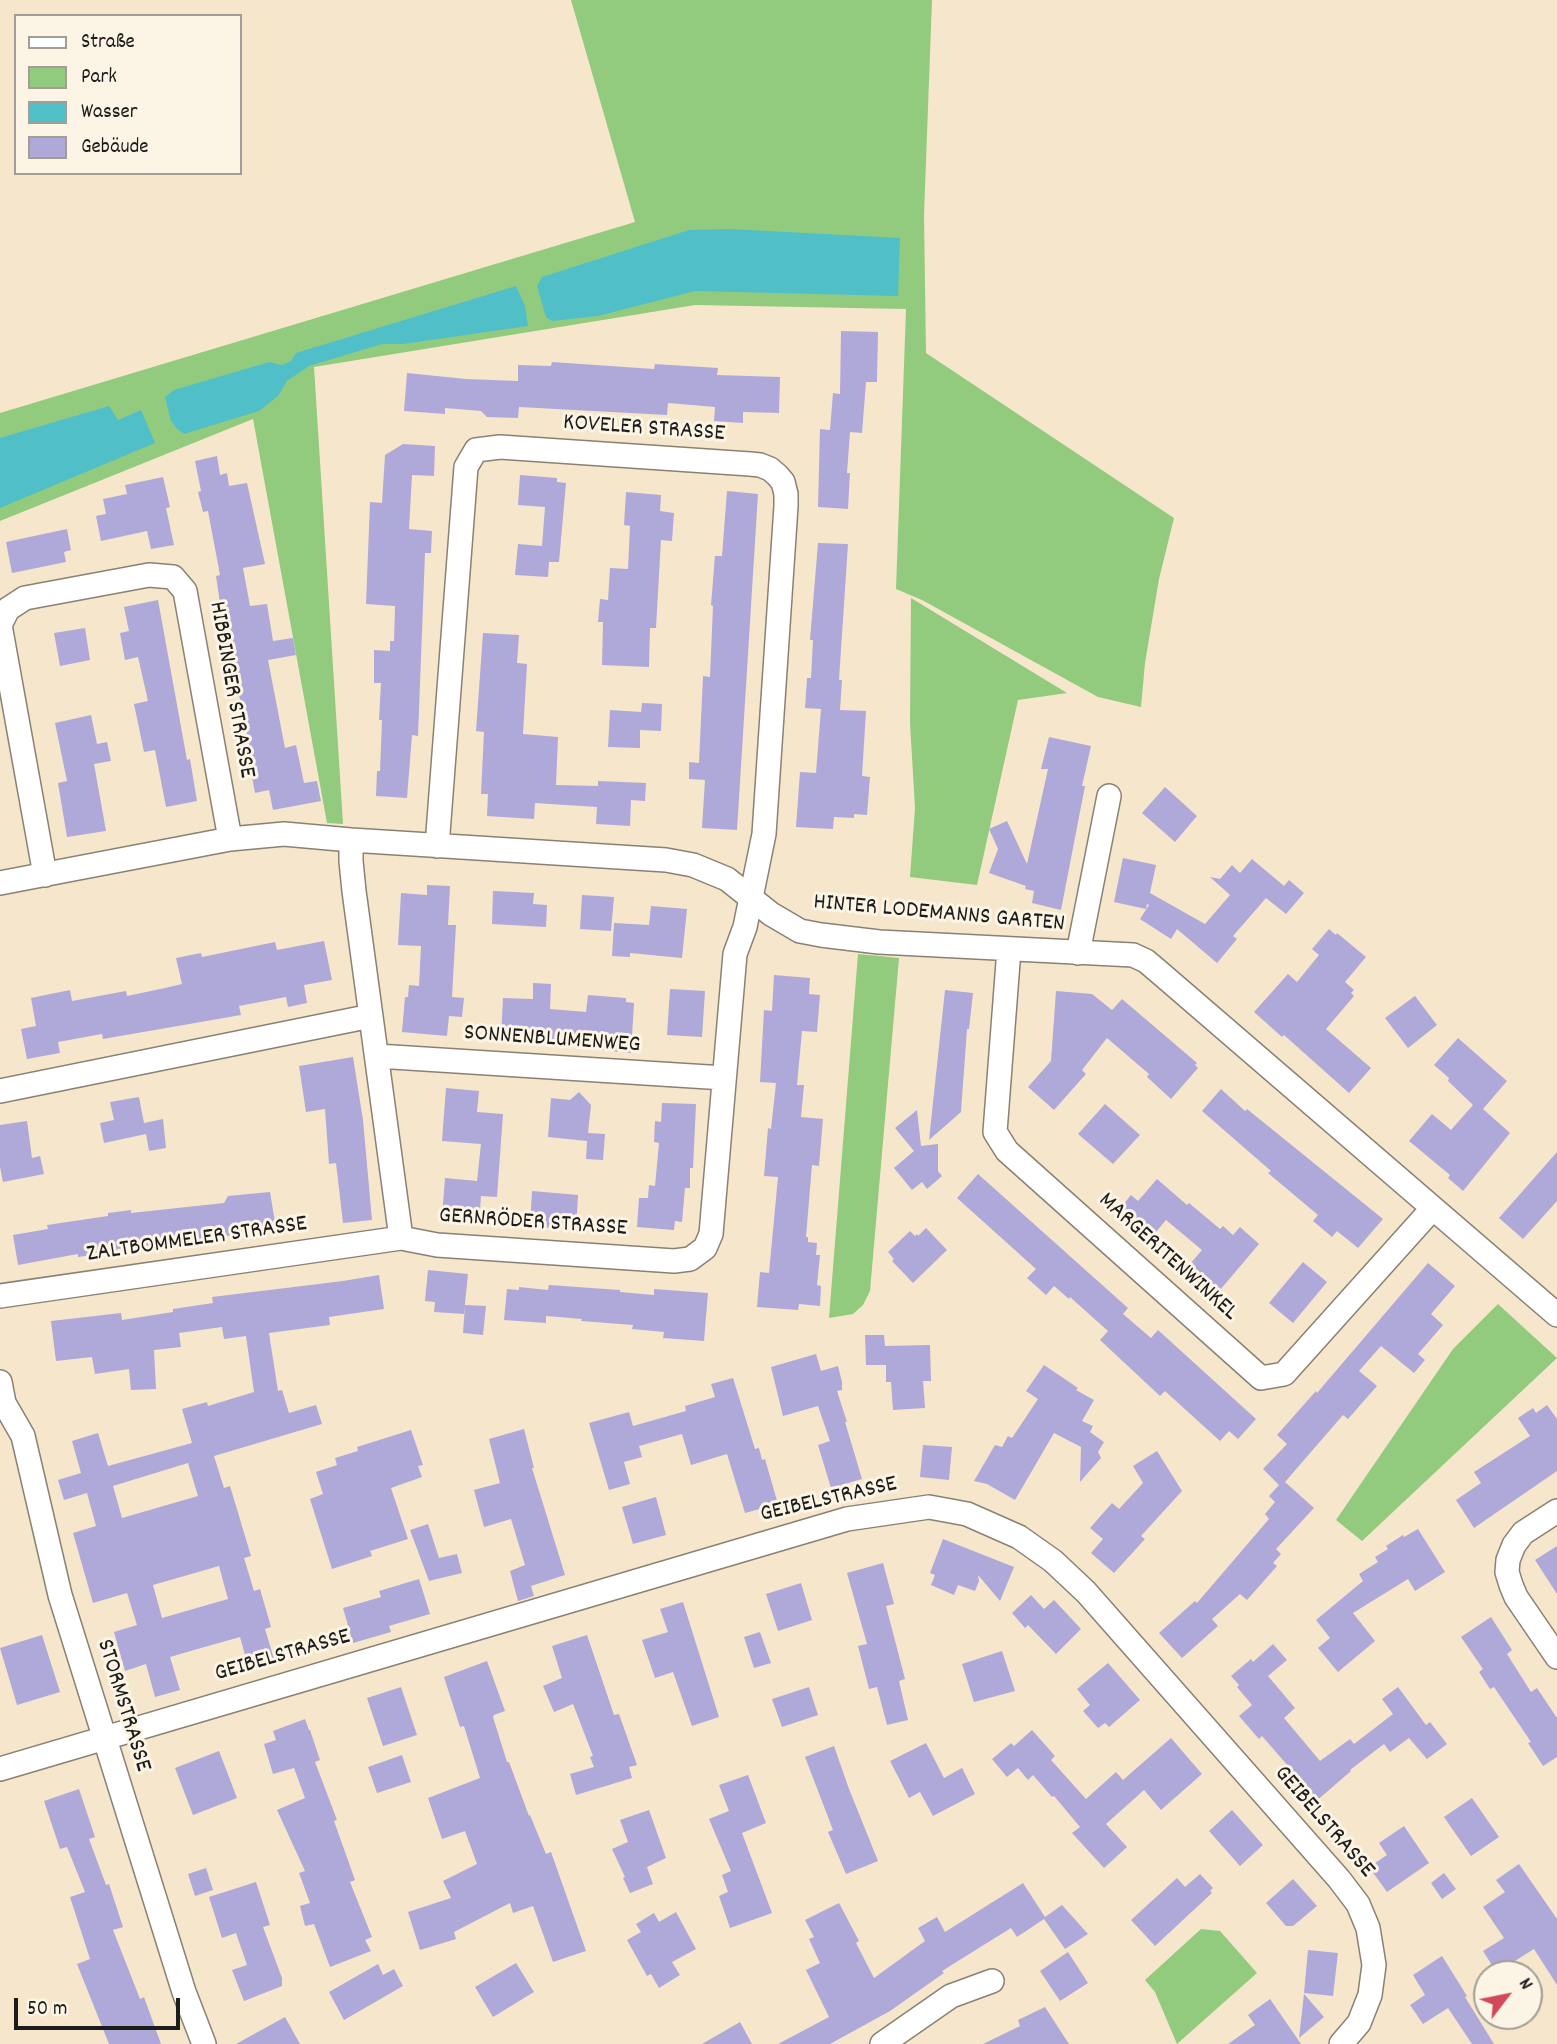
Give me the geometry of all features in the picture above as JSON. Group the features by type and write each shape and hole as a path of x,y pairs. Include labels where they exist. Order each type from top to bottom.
{"street":[{"name":"KOVELER STRASSE","path":"436,846 466,467 476,450 500,447 760,465 777,475 783,482 786,494 764,834 750,899"},
{"name":"HIBBINGER STRASSE","path":"45,875 0,625 8,609 25,598 149,575 173,577 185,591 230,839"},
{"path":"1079,953 1109,796"},
{"name":"HINTER LODEMANNS GARTEN","path":"0,883 230,839 284,834 666,860 693,865 727,879 771,914 800,931 879,942 1133,955 1146,961 1557,1315"},
{"path":"351,840 351,861 401,1238"},
{"name":"GERNRÖDER STRASSE","path":"401,1238 437,1245 674,1261 690,1259 705,1248 711,1234 735,954 745,927 750,899"},
{"name":"MARGERITENWINKEL","path":"1009,949 995,1132 1007,1151 1261,1378 1284,1374 1433,1208"},
{"path":"0,1091 371,1017"},
{"name":"SONNENBLUMENWEG","path":"377,1056 724,1078"},
{"name":"ZALTBOMMELER STRASSE","path":"0,1296 401,1238"},
{"name":"STORMSTRASSE","path":"0,1382 4,1403 23,1436 60,1595 184,1992 204,2044"},
{"name":"GEIBELSTRASSE","path":"0,1769 847,1519 929,1507 967,1514 1019,1537 1053,1561 1086,1592 1358,1904 1368,1928 1374,1965 1370,1995 1359,2023 1341,2044"},
{"path":"1557,1511 1523,1533 1514,1545 1507,1572 1516,1597 1557,1657"},
{"path":"883,2044 951,1996 992,1981"}],"green space":[{"path":"571,0 932,0 924,215 926,353 1174,518 1159,579 1145,663 1141,707 1098,697 922,600 896,589 906,309 695,305 314,367 343,824 327,823 253,419 0,521 0,413 635,222"},
{"path":"911,598 1067,693 1018,700 977,885 910,877 915,808 910,723"},
{"path":"858,954 899,958 870,1291 863,1305 853,1314 829,1318"},
{"path":"1498,1304 1557,1358 1362,1541 1336,1520 1453,1349"},
{"path":"1201,1929 1220,1931 1257,1973 1177,2044 1155,1992 1145,1980"}],"water":[{"path":"730,229 900,238 898,296 695,291 598,316 552,321 546,317 537,286 542,277 689,230"},
{"path":"516,286 525,306 528,326 403,344 382,344 309,366 287,381 278,396 259,411 184,434 171,421 165,397 174,390 269,362 282,365 291,361 296,353"},
{"path":"109,406 118,420 141,410 155,443 0,508 0,438"}],"building":[{"path":"841,331 878,332 877,382 866,382 862,433 850,432 848,509 818,507 820,429 830,430 833,393 840,394"},
{"path":"552,362 654,369 655,364 718,368 717,375 780,377 779,413 743,412 743,423 714,421 715,407 668,403 667,415 519,407 518,418 487,417 481,411 445,408 445,414 404,411 407,373 518,381 518,365 551,366"},
{"path":"403,444 435,446 434,476 412,475 409,529 432,531 431,553 425,553 418,736 412,735 407,798 376,796 382,720 379,720 381,683 374,683 374,650 390,651 390,641 394,641 395,606 366,604 370,502 382,503 385,455"},
{"path":"217,456 220,475 227,473 229,486 247,483 265,564 243,568 250,606 267,604 273,641 293,638 296,655 268,660 285,748 296,745 304,783 317,781 321,801 273,810 269,790 255,793 248,755 251,754 222,616 216,576 220,575 208,511 203,512 198,492 201,491 195,461"},
{"path":"520,475 557,478 557,482 566,483 559,562 549,562 548,577 515,575 518,544 542,546 545,507 518,505"},
{"path":"163,477 170,507 166,508 174,545 151,549 147,531 101,541 96,516 106,514 103,499 127,494 125,485"},
{"path":"727,491 758,494 737,830 702,828 705,780 689,779 689,762 699,763 703,676 710,677 715,556 722,556"},
{"path":"626,492 661,495 660,511 674,513 672,541 661,540 656,628 650,628 649,667 602,665 603,622 598,622 600,599 608,600 610,568 628,569 630,526 624,525"},
{"path":"67,529 71,550 64,552 66,562 12,573 6,542"},
{"path":"818,543 848,544 839,680 842,680 840,710 866,711 862,776 870,777 867,815 854,814 854,818 834,817 833,829 796,827 800,772 816,773 821,709 805,708 807,678 811,678 813,640 810,640"},
{"path":"158,600 197,801 166,807 155,750 144,752 134,704 148,701 138,657 125,660 120,633 129,631 124,607"},
{"path":"85,628 90,660 60,666 54,633"},
{"path":"483,633 519,635 517,663 527,664 523,734 558,737 556,785 598,786 598,781 646,783 645,801 631,800 630,826 596,824 597,807 535,803 534,819 487,816 488,794 481,794 484,732 476,731"},
{"path":"642,703 662,704 661,731 640,730 640,748 608,747 610,710 641,712"},
{"path":"91,715 97,744 107,742 111,761 94,764 106,831 67,837 58,783 67,781 55,723"},
{"path":"1049,737 1091,746 1061,910 1032,903 1034,891 989,873 998,849 989,829 1007,821 1027,864 1048,769 1041,769"},
{"path":"1165,787 1197,816 1175,842 1142,813"},
{"path":"1123,858 1156,865 1150,893 1205,924 1230,895 1210,877 1220,879 1232,865 1240,873 1252,859 1284,886 1289,880 1304,893 1286,914 1266,898 1233,936 1237,939 1217,963 1177,929 1171,939 1140,919 1149,905 1147,904 1146,909 1114,902"},
{"path":"427,885 450,886 448,925 456,925 452,997 464,998 462,1017 449,1016 447,1036 402,1032 405,997 408,997 409,985 419,986 421,946 398,945 401,893 427,895"},
{"path":"493,891 534,893 533,904 547,905 546,927 492,924"},
{"path":"582,895 614,897 611,931 580,929"},
{"path":"651,906 687,909 682,958 630,953 630,957 612,956 614,923 649,925"},
{"path":"1329,929 1366,957 1345,982 1354,990 1351,993 1354,996 1326,1029 1371,1068 1349,1093 1254,1012 1288,974 1297,982 1319,955 1312,949"},
{"path":"324,941 332,980 304,985 307,1003 288,1007 286,997 239,1006 241,1015 103,1039 102,1034 58,1042 60,1053 27,1059 21,1029 36,1026 31,998 70,990 72,1001 126,991 127,996 182,984 176,958 201,953 202,957 275,942 277,950"},
{"path":"774,975 810,978 809,994 820,995 817,1032 802,1031 797,1085 804,1085 801,1117 823,1119 819,1166 812,1165 806,1237 808,1242 817,1243 816,1255 820,1255 817,1285 821,1286 820,1306 799,1304 798,1310 757,1307 760,1272 769,1273 778,1177 764,1176 768,1128 771,1129 776,1083 760,1082 764,1010 772,1011"},
{"path":"533,983 551,984 550,1009 586,1012 588,995 626,998 626,1002 634,1003 631,1053 602,1050 602,1043 501,1038 503,998 533,999"},
{"path":"670,989 705,991 702,1037 667,1035"},
{"path":"945,990 973,993 967,1029 961,1112 929,1140"},
{"path":"1056,991 1092,994 1112,1010 1122,999 1197,1063 1195,1065 1198,1068 1171,1099 1147,1077 1149,1074 1107,1038 1082,1070 1086,1074 1054,1110 1028,1087 1051,1061"},
{"path":"1415,996 1437,1025 1408,1048 1385,1018"},
{"path":"1458,1038 1507,1081 1483,1109 1510,1133 1463,1191 1448,1178 1450,1175 1409,1141 1432,1114 1451,1130 1473,1105 1434,1065"},
{"path":"353,1057 363,1120 372,1220 343,1223 336,1163 329,1164 325,1109 306,1112 299,1066"},
{"path":"446,1088 479,1091 477,1112 503,1114 497,1197 481,1196 480,1210 474,1209 473,1220 442,1217 445,1178 477,1181 481,1144 442,1141"},
{"path":"1221,1089 1245,1111 1247,1109 1383,1219 1358,1248 1337,1231 1332,1237 1313,1221 1318,1215 1268,1173 1271,1171 1202,1111"},
{"path":"579,1092 591,1105 588,1133 605,1134 603,1160 586,1159 587,1141 548,1137 551,1098 570,1100"},
{"path":"139,1097 144,1123 163,1119 166,1148 149,1151 146,1134 104,1143 100,1123 114,1120 110,1102"},
{"path":"662,1103 696,1104 690,1188 685,1188 682,1222 675,1221 674,1230 637,1227 639,1198 648,1198 649,1185 655,1186 659,1143 654,1142 655,1121 661,1122"},
{"path":"1105,1104 1140,1135 1113,1164 1078,1134"},
{"path":"917,1110 921,1146 938,1144 938,1171 942,1176 927,1189 922,1182 912,1190 894,1168 914,1151 895,1128"},
{"path":"27,1121 32,1158 40,1156 44,1174 3,1182 0,1167 0,1125"},
{"path":"1557,1152 1557,1201 1523,1239 1499,1218"},
{"path":"978,1174 1128,1308 1123,1314 1151,1338 1158,1330 1256,1419 1238,1439 1229,1431 1220,1441 1165,1391 1160,1396 1100,1340 1108,1331 1070,1297 1069,1299 1054,1286 1046,1295 1027,1278 1036,1269 957,1198"},
{"path":"1157,1179 1220,1229 1223,1226 1233,1235 1240,1227 1259,1244 1220,1290 1218,1288 1212,1295 1195,1280 1201,1273 1190,1264 1202,1250 1166,1220 1150,1239 1118,1211 1131,1195 1138,1201"},
{"path":"532,1191 578,1195 576,1230 530,1226"},
{"path":"270,1192 276,1228 117,1249 118,1251 78,1257 78,1254 18,1265 13,1235 48,1229 47,1225 131,1210 131,1213 224,1203 228,1196"},
{"path":"926,1228 947,1250 913,1283 892,1261 894,1259 888,1252 910,1231 918,1236"},
{"path":"1303,1262 1327,1282 1293,1323 1269,1303"},
{"path":"1428,1263 1455,1286 1431,1314 1443,1325 1418,1354 1425,1360 1414,1373 1381,1346 1359,1371 1377,1386 1348,1419 1343,1415 1285,1482 1314,1508 1276,1549 1281,1554 1273,1563 1277,1566 1247,1600 1240,1594 1212,1619 1218,1626 1182,1658 1159,1633 1195,1601 1197,1603 1269,1519 1265,1514 1275,1502 1269,1496 1279,1485 1263,1469 1287,1444 1277,1435 1316,1391 1317,1393"},
{"path":"428,1270 468,1274 464,1314 434,1312 435,1302 425,1301"},
{"path":"379,1275 384,1309 329,1317 330,1325 269,1333 278,1391 282,1390 289,1413 316,1405 322,1424 214,1456 224,1488 230,1486 251,1556 244,1558 254,1591 260,1589 271,1627 265,1629 275,1662 249,1669 240,1637 170,1657 180,1690 155,1697 146,1664 125,1671 114,1632 137,1625 127,1593 93,1603 73,1533 96,1526 87,1493 64,1500 58,1480 81,1473 72,1441 98,1433 108,1466 192,1443 182,1409 207,1402 208,1406 254,1392 246,1336 224,1339 222,1327 179,1333 181,1347 154,1350 156,1389 131,1390 129,1369 95,1374 92,1357 56,1361 51,1321 121,1313 122,1320 213,1303 212,1297","holes":["188,1463 198,1496 122,1518 113,1486","219,1566 228,1599 162,1618 153,1585"]},
{"path":"549,1285 654,1295 654,1289 708,1293 704,1341 663,1338 664,1332 632,1329 633,1325 581,1321 582,1319 546,1316 546,1323 504,1320 507,1289 519,1290 519,1287 548,1290"},
{"path":"465,1305 486,1306 483,1335 463,1333"},
{"path":"865,1335 884,1335 885,1346 930,1345 931,1381 923,1381 925,1408 893,1410 891,1382 886,1382 886,1365 866,1365"},
{"path":"816,1354 821,1371 838,1366 842,1390 837,1391 862,1479 831,1488 818,1445 830,1441 818,1406 783,1416 771,1367"},
{"path":"1044,1365 1078,1388 1076,1390 1094,1400 1082,1421 1093,1426 1090,1432 1104,1442 1098,1452 1101,1458 1080,1482 1081,1447 1054,1433 1015,1500 987,1484 974,1481 995,1445 1002,1447 1008,1436 1012,1438 1038,1399 1026,1391"},
{"path":"733,1378 755,1449 759,1448 762,1460 765,1459 778,1504 745,1513 727,1454 691,1465 682,1434 639,1446 642,1457 624,1462 630,1484 609,1490 589,1423 629,1412 633,1426 686,1411 685,1406 715,1397 711,1384"},
{"path":"1547,1405 1557,1419 1557,1471 1474,1528 1456,1500 1481,1483 1474,1472 1530,1436 1518,1418 1533,1408 1536,1413"},
{"path":"524,1429 532,1468 565,1575 531,1586 534,1596 518,1601 510,1571 525,1565 511,1519 484,1527 474,1490 500,1483 489,1439"},
{"path":"411,1430 423,1465 418,1466 422,1477 391,1488 408,1539 370,1551 372,1556 332,1569 310,1499 323,1494 316,1472 337,1465 335,1458 358,1451 357,1447"},
{"path":"923,1445 952,1447 949,1480 920,1477"},
{"path":"1157,1451 1182,1491 1141,1536 1145,1539 1114,1573 1091,1553 1103,1539 1090,1528 1112,1503 1119,1509 1143,1483 1133,1466"},
{"path":"656,1497 666,1535 633,1544 622,1507"},
{"path":"428,1524 439,1558 457,1554 462,1573 429,1581 410,1530"},
{"path":"1418,1529 1445,1572 1415,1591 1408,1579 1353,1613 1375,1641 1338,1672 1318,1648 1330,1638 1316,1620 1363,1581 1359,1574 1378,1562 1375,1557 1388,1549 1386,1546"},
{"path":"943,1539 1014,1567 1000,1601 978,1575 975,1591 958,1585 954,1595 931,1585 935,1575 930,1573"},
{"path":"1557,1546 1557,1594 1535,1560"},
{"path":"883,1563 894,1604 886,1606 905,1679 899,1681 908,1720 887,1725 877,1687 869,1689 858,1646 867,1644 847,1573"},
{"path":"419,1579 430,1614 389,1626 391,1632 353,1643 343,1608 381,1597 379,1591"},
{"path":"801,1583 812,1620 778,1631 766,1594"},
{"path":"1031,1595 1044,1609 1054,1600 1081,1629 1056,1654 1028,1625 1025,1628 1012,1613"},
{"path":"683,1602 719,1717 692,1726 673,1672 655,1678 642,1640 668,1632 660,1609"},
{"path":"1491,1617 1512,1650 1507,1654 1531,1692 1537,1688 1557,1718 1557,1757 1543,1766 1528,1743 1531,1742 1494,1687 1490,1689 1479,1672 1483,1669 1461,1637"},
{"path":"760,1632 771,1663 754,1668 744,1637"},
{"path":"42,1635 60,1692 17,1705 0,1648"},
{"path":"587,1635 614,1715 619,1714 637,1765 629,1767 632,1778 576,1795 570,1774 594,1767 590,1757 593,1756 573,1704 554,1712 543,1686 562,1678 552,1646"},
{"path":"1273,1644 1287,1660 1268,1676 1295,1708 1284,1718 1320,1761 1350,1739 1354,1744 1393,1714 1382,1699 1398,1687 1426,1725 1430,1722 1447,1744 1427,1759 1409,1738 1390,1752 1384,1744 1314,1803 1286,1770 1289,1767 1262,1736 1259,1739 1239,1716 1252,1705 1231,1676 1251,1659 1253,1662"},
{"path":"1002,1651 1015,1691 974,1702 962,1664"},
{"path":"487,1661 505,1711 493,1717 507,1762 546,1854 551,1852 586,1951 553,1962 533,1906 513,1913 510,1903 454,1932 456,1939 420,1950 408,1912 451,1898 443,1881 477,1864 465,1831 442,1839 428,1798 480,1778 464,1726 460,1727 444,1677"},
{"path":"1108,1663 1140,1700 1109,1727 1105,1723 1098,1728 1083,1711 1090,1705 1077,1689"},
{"path":"401,1687 417,1735 383,1746 367,1698"},
{"path":"809,1687 818,1715 782,1727 772,1699"},
{"path":"305,1719 320,1760 315,1762 337,1820 334,1821 355,1880 350,1882 372,1937 365,1940 371,1951 330,1967 314,1924 305,1926 300,1906 310,1903 299,1873 305,1871 277,1810 305,1798 294,1768 273,1774 264,1744 276,1740 273,1731"},
{"path":"1032,1730 1055,1756 1051,1760 1086,1799 1116,1772 1123,1780 1171,1738 1202,1774 1161,1810 1144,1790 1106,1824 1127,1847 1104,1868 1072,1833 1080,1827 1033,1775 1028,1780 1018,1768 1007,1777 992,1759 1011,1743 1014,1746"},
{"path":"926,1743 944,1778 962,1768 975,1794 933,1816 920,1792 909,1798 890,1761"},
{"path":"834,1746 878,1861 846,1874 828,1832 833,1830 805,1757"},
{"path":"219,1751 237,1798 193,1815 175,1768"},
{"path":"402,1755 411,1782 377,1793 368,1767"},
{"path":"748,1775 766,1823 742,1833 772,1913 730,1928 719,1896 728,1892 722,1875 731,1871 709,1819 729,1811 719,1785"},
{"path":"79,1789 95,1837 89,1839 106,1885 109,1884 123,1927 113,1930 140,1999 144,1997 161,2044 109,2044 77,1964 90,1959 70,1897 85,1892 67,1847 60,1849 44,1801"},
{"path":"1472,1798 1499,1837 1471,1856 1444,1817"},
{"path":"649,1810 666,1858 647,1867 653,1884 630,1893 612,1849 628,1842 620,1820"},
{"path":"1232,1810 1263,1845 1240,1866 1209,1831"},
{"path":"1404,1826 1429,1863 1387,1892 1369,1867 1387,1855 1379,1843"},
{"path":"1519,1864 1557,1919 1557,1985 1534,1949 1516,1960 1489,1960 1483,1951 1504,1938 1483,1907 1505,1892 1496,1880"},
{"path":"206,1868 213,1890 195,1896 188,1874"},
{"path":"1444,1873 1456,1889 1442,1899 1431,1883"},
{"path":"1200,1874 1213,1888 1210,1891 1212,1893 1155,1946 1131,1920 1177,1878 1185,1887"},
{"path":"1293,1879 1317,1906 1293,1926 1286,1926 1266,1903"},
{"path":"256,1882 270,1925 263,1927 282,1978 282,1986 244,2001 232,1970 247,1965 236,1933 222,1938 209,1897"},
{"path":"1023,1883 1045,1917 1062,1905 1088,1934 1065,1949 1044,1919 1017,1937 1011,1928 942,1971 944,1973 890,2011 830,2044 778,2044 829,2017 806,1970 820,1963 809,1939 814,1937 805,1920 839,1903 874,1978 925,1941 918,1928 937,1917 945,1932"},
{"path":"676,1912 696,1949 672,1962 680,1975 659,1988 651,1974 647,1976 627,1940 641,1932 636,1924 654,1913 659,1922"},
{"path":"1308,1950 1338,1953 1333,1996 1304,1993"},
{"path":"1068,1952 1088,1983 1060,2001 1040,1971"},
{"path":"1442,1956 1473,2010 1473,2030 1485,2030 1494,2044 1472,2044 1448,2008 1423,2024 1410,2005 1425,1995 1413,1975"},
{"path":"516,1963 534,1992 493,2017 475,1987"},
{"path":"378,1964 383,1975 394,1969 403,1986 344,2020 329,1992"},
{"path":"1304,1994 1324,2017 1299,2038"},
{"path":"1270,1999 1301,2044 1228,2044 1255,2025 1248,2015"},
{"path":"1045,2007 1069,2044 983,2044 1020,2026 1018,2020"},
{"path":"285,2017 300,2044 236,2044"},
{"path":"740,2022 752,2044 702,2044"}]}
